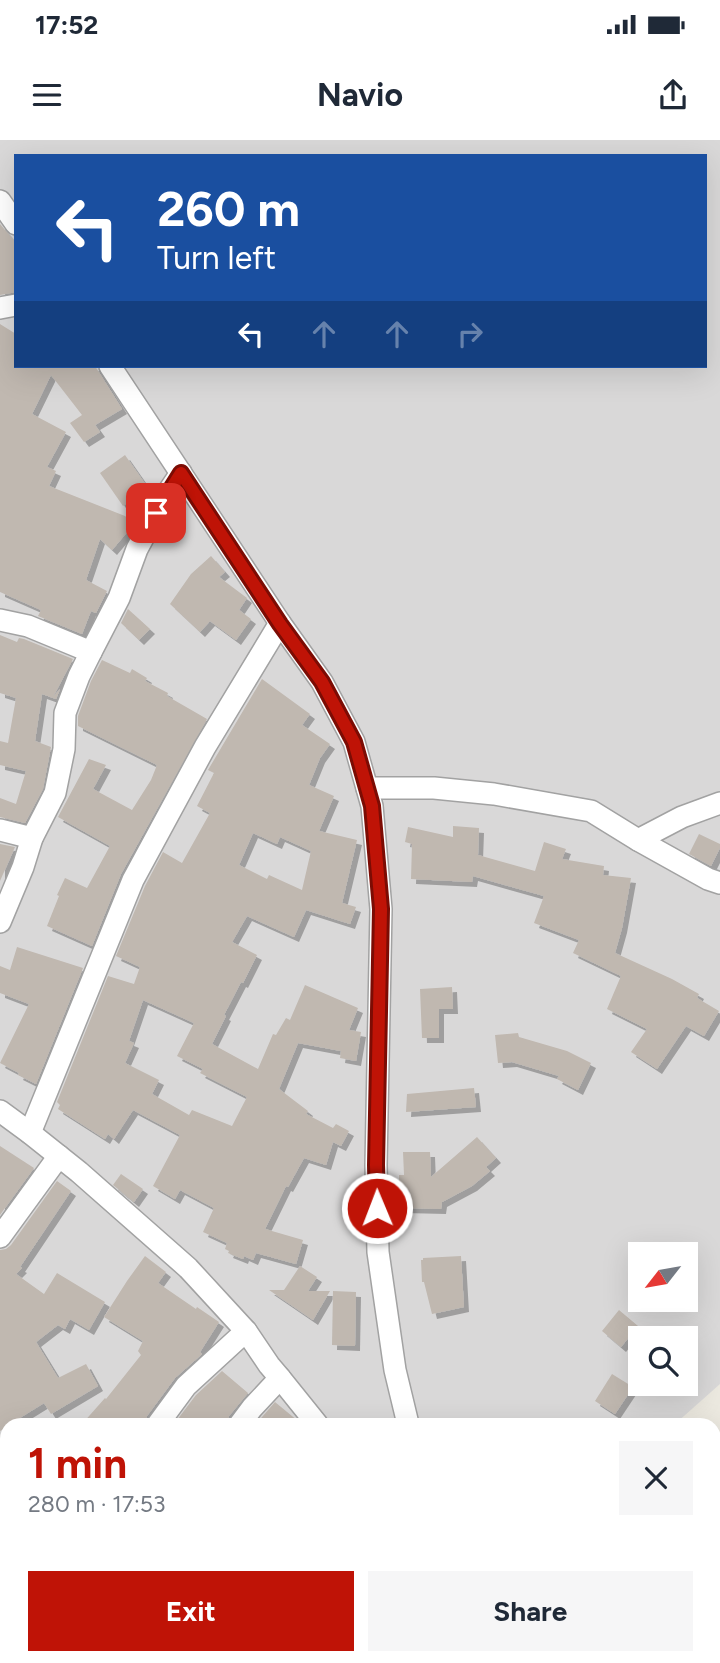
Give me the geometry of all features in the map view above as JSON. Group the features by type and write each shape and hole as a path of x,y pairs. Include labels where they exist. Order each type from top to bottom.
{"street":[{"path":"0,201 14,222"},
{"path":"111,368 280,624 322,682 354,742 367,788 372,806 381,909 377,1252 395,1370 407,1418"},
{"path":"0,922 32,838 55,793 64,749 65,713 79,676 119,598 137,549 181,473"},
{"path":"0,620 28,626 91,652"},
{"path":"30,1133 133,880 205,747 280,624"},
{"path":"367,788 434,788 494,794 591,811 638,840 720,883"},
{"path":"638,840 682,817 720,803"},
{"path":"0,830 32,838"},
{"path":"0,1111 59,1156 188,1268 246,1331 312,1418"},
{"path":"0,1237 59,1156"},
{"path":"163,1418 186,1387 246,1331"},
{"path":"245,1418 281,1378"}],"shaded area":[{"path":"0,140 720,140 720,1384 682,1418 0,1418"}],"building":[{"path":"0,224 14,241 14,292 0,295"},
{"path":"0,324 14,333 14,368 96,368 122,409 95,425 100,432 84,442 70,423 82,415 51,375 32,414 66,432 47,467 56,471 49,486 125,516 134,524 112,550 100,539 86,580 107,591 96,613 91,611 82,634 38,616 41,610 0,592"},
{"path":"125,455 148,488 123,506 100,473"},
{"path":"211,556 225,572 219,577 247,598 239,610 251,619 236,640 210,621 200,632 170,604 191,574"},
{"path":"128,609 150,629 139,640 121,623"},
{"path":"0,635 17,642 19,638 24,639 73,659 53,697 60,689 56,699 42,694 35,741 51,747 43,789 25,823 0,817 0,798 16,804 26,771 0,765 0,741 8,743 16,698 0,693"},
{"path":"102,660 130,673 132,669 147,678 145,681 168,693 167,696 207,719 121,874 92,946 47,926 65,878 87,888 110,846 58,817 89,759 106,765 93,789 132,810 157,765 78,726 78,716"},
{"path":"262,679 310,714 302,725 330,744 320,758 309,785 334,796 319,831 357,840 342,903 356,907 350,924 306,910 294,937 247,916 232,942 257,955 224,1015 226,1016 212,1044 258,1069 273,1034 276,1035 286,1018 290,1020 305,985 358,1008 349,1030 361,1032 356,1061 340,1058 341,1051 298,1043 279,1089 308,1111 306,1114 333,1128 336,1124 349,1131 341,1146 333,1142 326,1165 304,1158 288,1187 286,1186 265,1229 303,1240 296,1264 256,1253 253,1260 228,1253 225,1249 227,1243 203,1232 214,1208 180,1190 175,1199 153,1186 180,1135 133,1110 114,1139 108,1134 105,1139 58,1109 60,1105 57,1102 108,976 134,984 140,967 116,956 145,886 163,852 182,863 210,813 197,806 214,773 208,770","holes":["253,833 277,844 280,837 311,851 302,890 269,875 267,879 239,865","143,1000 194,1023 177,1056 203,1069 200,1073 247,1097 232,1126 192,1110 189,1115 152,1094 159,1080 125,1063 134,1043 129,1041"]},
{"path":"453,826 479,828 478,855 535,871 544,842 566,849 562,859 604,866 603,875 631,878 615,953 699,994 697,998 719,1011 704,1036 686,1026 657,1069 631,1052 647,1029 607,1009 621,976 573,953 579,940 534,923 544,896 473,876 472,882 411,879 412,844 405,842 408,827 453,837"},
{"path":"699,834 720,844 711,866 689,854"},
{"path":"0,844 15,847 0,881"},
{"path":"17,947 83,968 36,1084 0,1063 29,1004 0,993 0,966 10,970"},
{"path":"452,987 453,1009 439,1009 439,1038 422,1038 420,989"},
{"path":"518,1033 519,1037 567,1051 591,1063 578,1090 557,1079 559,1076 512,1062 498,1063 495,1035"},
{"path":"474,1088 476,1107 406,1112 407,1094"},
{"path":"477,1137 496,1158 486,1167 490,1171 472,1186 442,1202 441,1209 399,1208 399,1175 404,1175 403,1152 430,1152 431,1177"},
{"path":"0,1146 34,1168 0,1215"},
{"path":"121,1174 143,1189 134,1202 113,1185"},
{"path":"57,1181 71,1191 16,1274 44,1294 57,1273 105,1302 89,1330 70,1319 65,1329 58,1325 36,1342 58,1378 86,1364 98,1386 51,1414 44,1403 20,1418 0,1418 0,1250 11,1245"},
{"path":"145,1256 166,1272 158,1283 219,1322 200,1352 202,1354 175,1378 146,1418 87,1418 141,1355 138,1351 143,1341 104,1317"},
{"path":"461,1256 464,1307 432,1314 422,1282 421,1260"},
{"path":"300,1266 317,1277 308,1291 330,1291 313,1320 269,1290 284,1290"},
{"path":"333,1291 356,1292 355,1346 332,1345"},
{"path":"619,1310 638,1326 628,1326 628,1338 621,1347 602,1331"},
{"path":"222,1371 248,1393 228,1418 179,1418 196,1395"},
{"path":"612,1374 628,1384 628,1394 615,1414 595,1401"},
{"path":"275,1402 294,1418 261,1418"}],"route":[{"path":"156,513 181,473 280,624 322,682 354,742 372,806 381,909 377,1208"}]}
